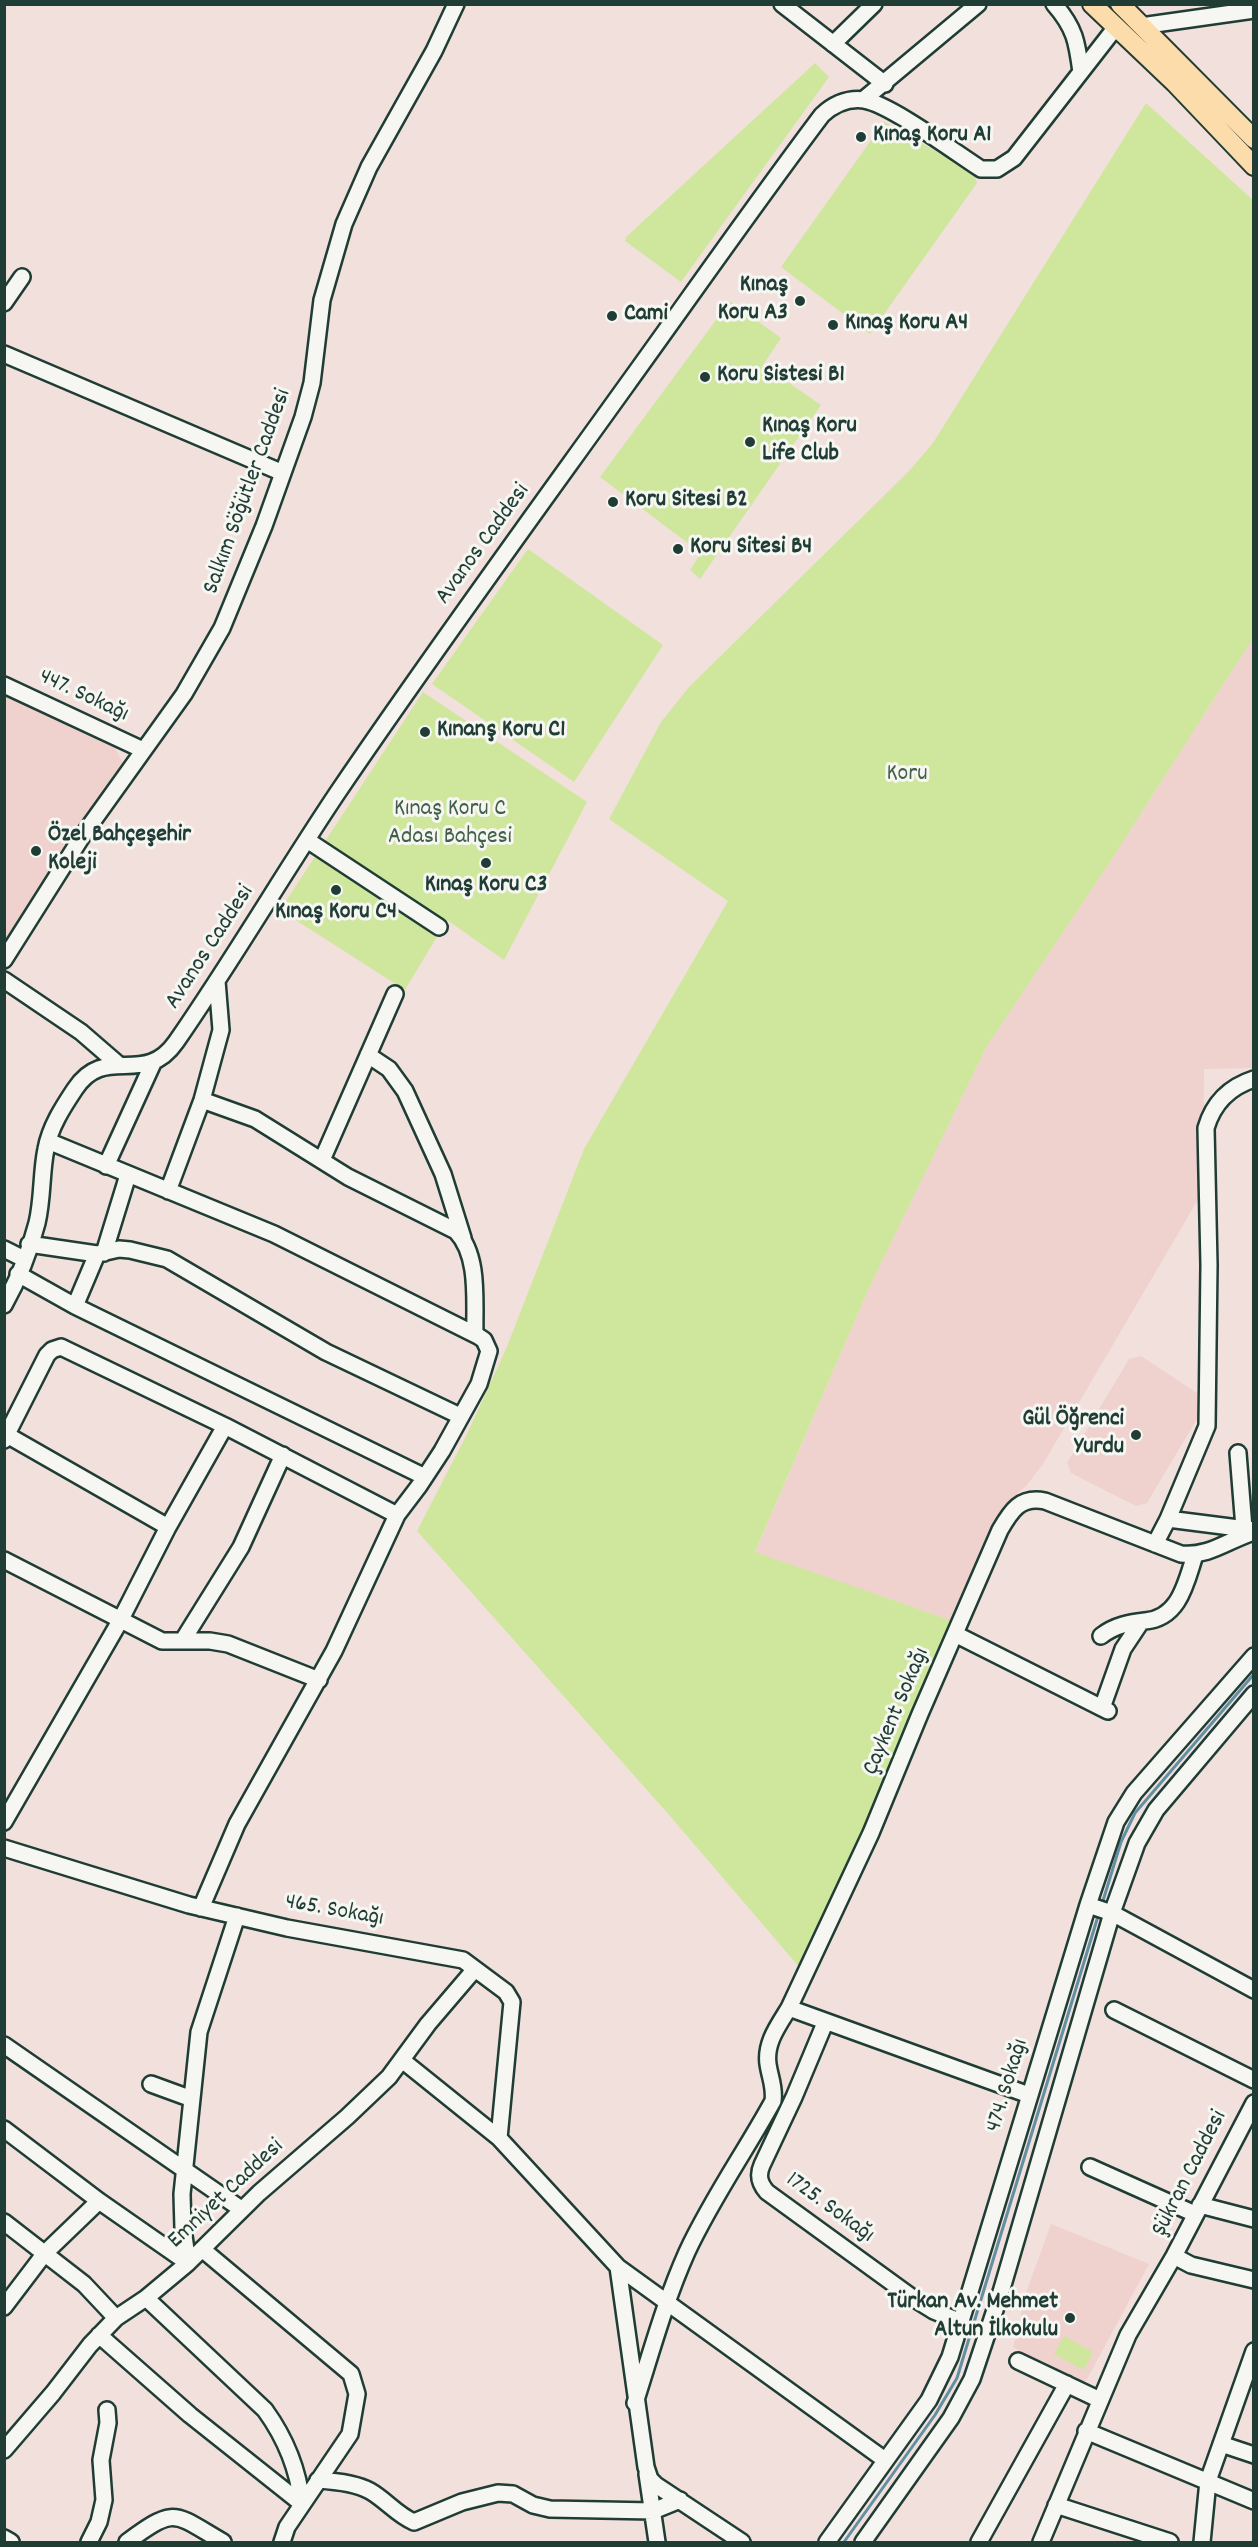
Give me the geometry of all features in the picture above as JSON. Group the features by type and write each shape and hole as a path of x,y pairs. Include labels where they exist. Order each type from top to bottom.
{"main road":[{"path":"1092,4 1175,83 1254,166"},
{"path":"1120,4 1254,139"}],"street":[{"name":"Salkım Söğütler Caddesi","path":"5,959 83,835 184,694 212,648 248,567 308,400 322,300 344,224 369,166 434,51 456,4"},
{"path":"833,44 874,4"},
{"path":"863,100 885,84 978,4"},
{"path":"1054,4 1069,21 1077,41 1081,72"},
{"path":"786,6 885,84"},
{"path":"1141,26 1254,10"},
{"path":"863,100 889,110 981,169 992,170 1004,167 1014,158 1116,27"},
{"name":"Avanos Caddesi","path":"154,1061 172,1047 412,684 822,115 841,102 863,100"},
{"path":"4,303 22,277"},
{"path":"4,354 283,473"},
{"name":"447. Sokağı","path":"4,685 143,750"},
{"path":"308,840 439,927"},
{"path":"4,980 81,1032 118,1064"},
{"path":"168,1191 202,1100 221,1030 217,981"},
{"path":"322,1160 395,994"},
{"path":"368,1055 388,1069 405,1091 446,1182 473,1273 475,1334"},
{"path":"4,1305 37,1224 48,1141 57,1118 82,1079 96,1070 118,1064 133,1067 154,1061"},
{"path":"106,1166 154,1061"},
{"path":"1155,1544 1168,1519 1207,1426 1209,1265 1206,1128 1212,1113 1223,1097 1237,1086 1254,1079"},
{"path":"202,1100 255,1119 348,1177 450,1227 464,1241"},
{"path":"48,1141 274,1234 475,1334 487,1344 489,1355 479,1384 425,1478 397,1515 349,1621 319,1680 237,1824 201,1908"},
{"path":"75,1306 100,1253 128,1175"},
{"path":"29,1244 100,1253 130,1250 167,1258 326,1352 460,1416"},
{"path":"4,1250 21,1266 75,1306 425,1478"},
{"path":"168,1527 6,1437 47,1355 52,1350 61,1347 283,1455 397,1515"},
{"path":"4,1822 120,1621 168,1527 225,1426"},
{"path":"1238,1454 1250,1530"},
{"path":"183,1640 241,1547 283,1455"},
{"name":"Çaykent Sokağı","path":"635,2403 668,2301 700,2225 773,2101 774,2086 768,2058 769,2042 789,2008 871,1833 1000,1530 1013,1509 1022,1502 1045,1501 1181,1554 1195,1555"},
{"path":"1168,1519 1250,1530"},
{"path":"1101,1636 1118,1626 1161,1617 1176,1604 1195,1555 1209,1552 1250,1530"},
{"path":"4,1560 162,1641 183,1640 228,1644 319,1680"},
{"path":"955,1634 1105,1709 1123,1648 1141,1622"},
{"name":"474. Sokağı","path":"863,2542 951,2418 972,2379 1005,2282 1036,2168 1100,1909 1112,1832 1127,1802 1254,1656"},
{"name":"474. Sokağı","path":"827,2542 938,2385 961,2322 1029,2095 1100,1909 1149,1821 1254,1694"},
{"name":"465. Sokağı","path":"4,1848 201,1908 463,1960 506,1992 512,2002 500,2138"},
{"path":"1100,1909 1254,1990"},
{"path":"188,2263 182,2212 184,2169 200,2032 237,1916"},
{"name":"Emniyet Caddesi","path":"4,2450 99,2335 116,2318 146,2298 188,2263 242,2209 389,2077 428,2024 475,1970"},
{"path":"789,2008 825,2023 1029,2095"},
{"path":"1114,2010 1254,2080"},
{"name":"1725. Sokağı","path":"825,2023 762,2165 759,2174 761,2184 767,2192 918,2301 961,2322"},
{"path":"4,2045 242,2209"},
{"path":"402,2060 500,2138 618,2267 885,2460"},
{"path":"151,2084 192,2099"},
{"name":"Şükran Caddesi","path":"1252,2111 1174,2256 1191,2265 1254,2280"},
{"path":"4,2130 99,2201 188,2263"},
{"path":"1090,2167 1198,2210 1254,2219"},
{"path":"4,2307 45,2253 99,2201"},
{"path":"4,2222 84,2284 116,2318"},
{"path":"202,2249 351,2374 354,2380 357,2394 350,2434 286,2527 282,2542"},
{"path":"1041,2542 1128,2335 1174,2256"},
{"path":"618,2267 635,2403 657,2542"},
{"path":"146,2298 265,2410 280,2432 292,2458 302,2504"},
{"path":"99,2335 199,2422 302,2504"},
{"path":"1202,2542 1208,2481 1254,2351"},
{"path":"1018,2361 1100,2400"},
{"path":"979,2542 1067,2384"},
{"path":"89,2542 99,2522 104,2500 101,2460 108,2423 107,2410"},
{"path":"1086,2431 1254,2501"},
{"path":"1221,2444 1254,2455"},
{"path":"647,2473 653,2482 742,2542"},
{"path":"318,2480 370,2491 401,2516 414,2522 462,2502 498,2493 513,2494 533,2505 550,2509 652,2511 680,2500"},
{"path":"1056,2505 1170,2542"},
{"path":"127,2542 157,2520 170,2517 181,2518 223,2542"},
{"path":"4,2538 11,2542"}],"shaded area":[{"path":"1253,638 1253,1068 1204,1069 1203,1191 1043,1464 1027,1485 1008,1503 956,1622 755,1553 869,1288 987,1046 1110,862"},
{"name":"Özel Bahçeşehir Koleji","path":"4,695 115,748 123,763 12,940 5,943"},
{"name":"Gül Öğrenci Yurdu","path":"1141,1356 1200,1395 1204,1407 1147,1503 1136,1506 1071,1473 1067,1463 1129,1359"},
{"name":"Türkan Av. Mehmet Altun İlkokulu","path":"1051,2224 1149,2264 1086,2381 1080,2382 1013,2347 1027,2290"}],"green space":[{"path":"815,63 829,77 681,282 625,241 626,237"},
{"name":"Koru","path":"1146,103 1253,200 1253,638 1110,862 987,1046 869,1288 755,1552 956,1622 902,1748 800,1968 670,1816 417,1531 467,1434 506,1349 584,1149 728,901 609,819 661,722 689,687 909,471 933,443"},
{"path":"884,122 973,172 977,183 870,334 781,267"},
{"path":"730,301 781,338 763,365 821,405 700,579 690,570 701,553 600,477"},
{"path":"528,549 663,645 574,782 432,684"},
{"name":"Kınaş Koru C Adası Bahçesi","path":"423,692 587,802 504,960 447,920 405,990 280,910"},
{"path":"1064,2336 1093,2352 1084,2370 1054,2354"}],"waterway":[{"path":"1102,1904 1121,1842 1135,1813 1254,1674"},
{"path":"844,2542 935,2415 957,2378 1099,1913"}],"place":[{"name":"Kınaş Koru A1","path":"861,137"},
{"name":"Kınaş Koru A3","path":"800,301"},
{"name":"Cami","path":"612,316"},
{"name":"Kınaş Koru A4","path":"833,325"},
{"name":"Koru Sistesi B1","path":"705,377"},
{"name":"Kınaş Koru Life Club","path":"750,442"},
{"name":"Koru Sitesi B2","path":"613,502"},
{"name":"Koru Sitesi B4","path":"678,549"},
{"name":"Kınanş Koru C1","path":"425,732"},
{"name":"Özel Bahçeşehir Koleji","path":"36,851"},
{"name":"Kınaş Koru C3","path":"486,863"},
{"name":"Kınaş Koru C4","path":"336,890"},
{"name":"Gül Öğrenci Yurdu","path":"1136,1435"},
{"name":"Türkan Av. Mehmet Altun İlkokulu","path":"1070,2318"}]}
